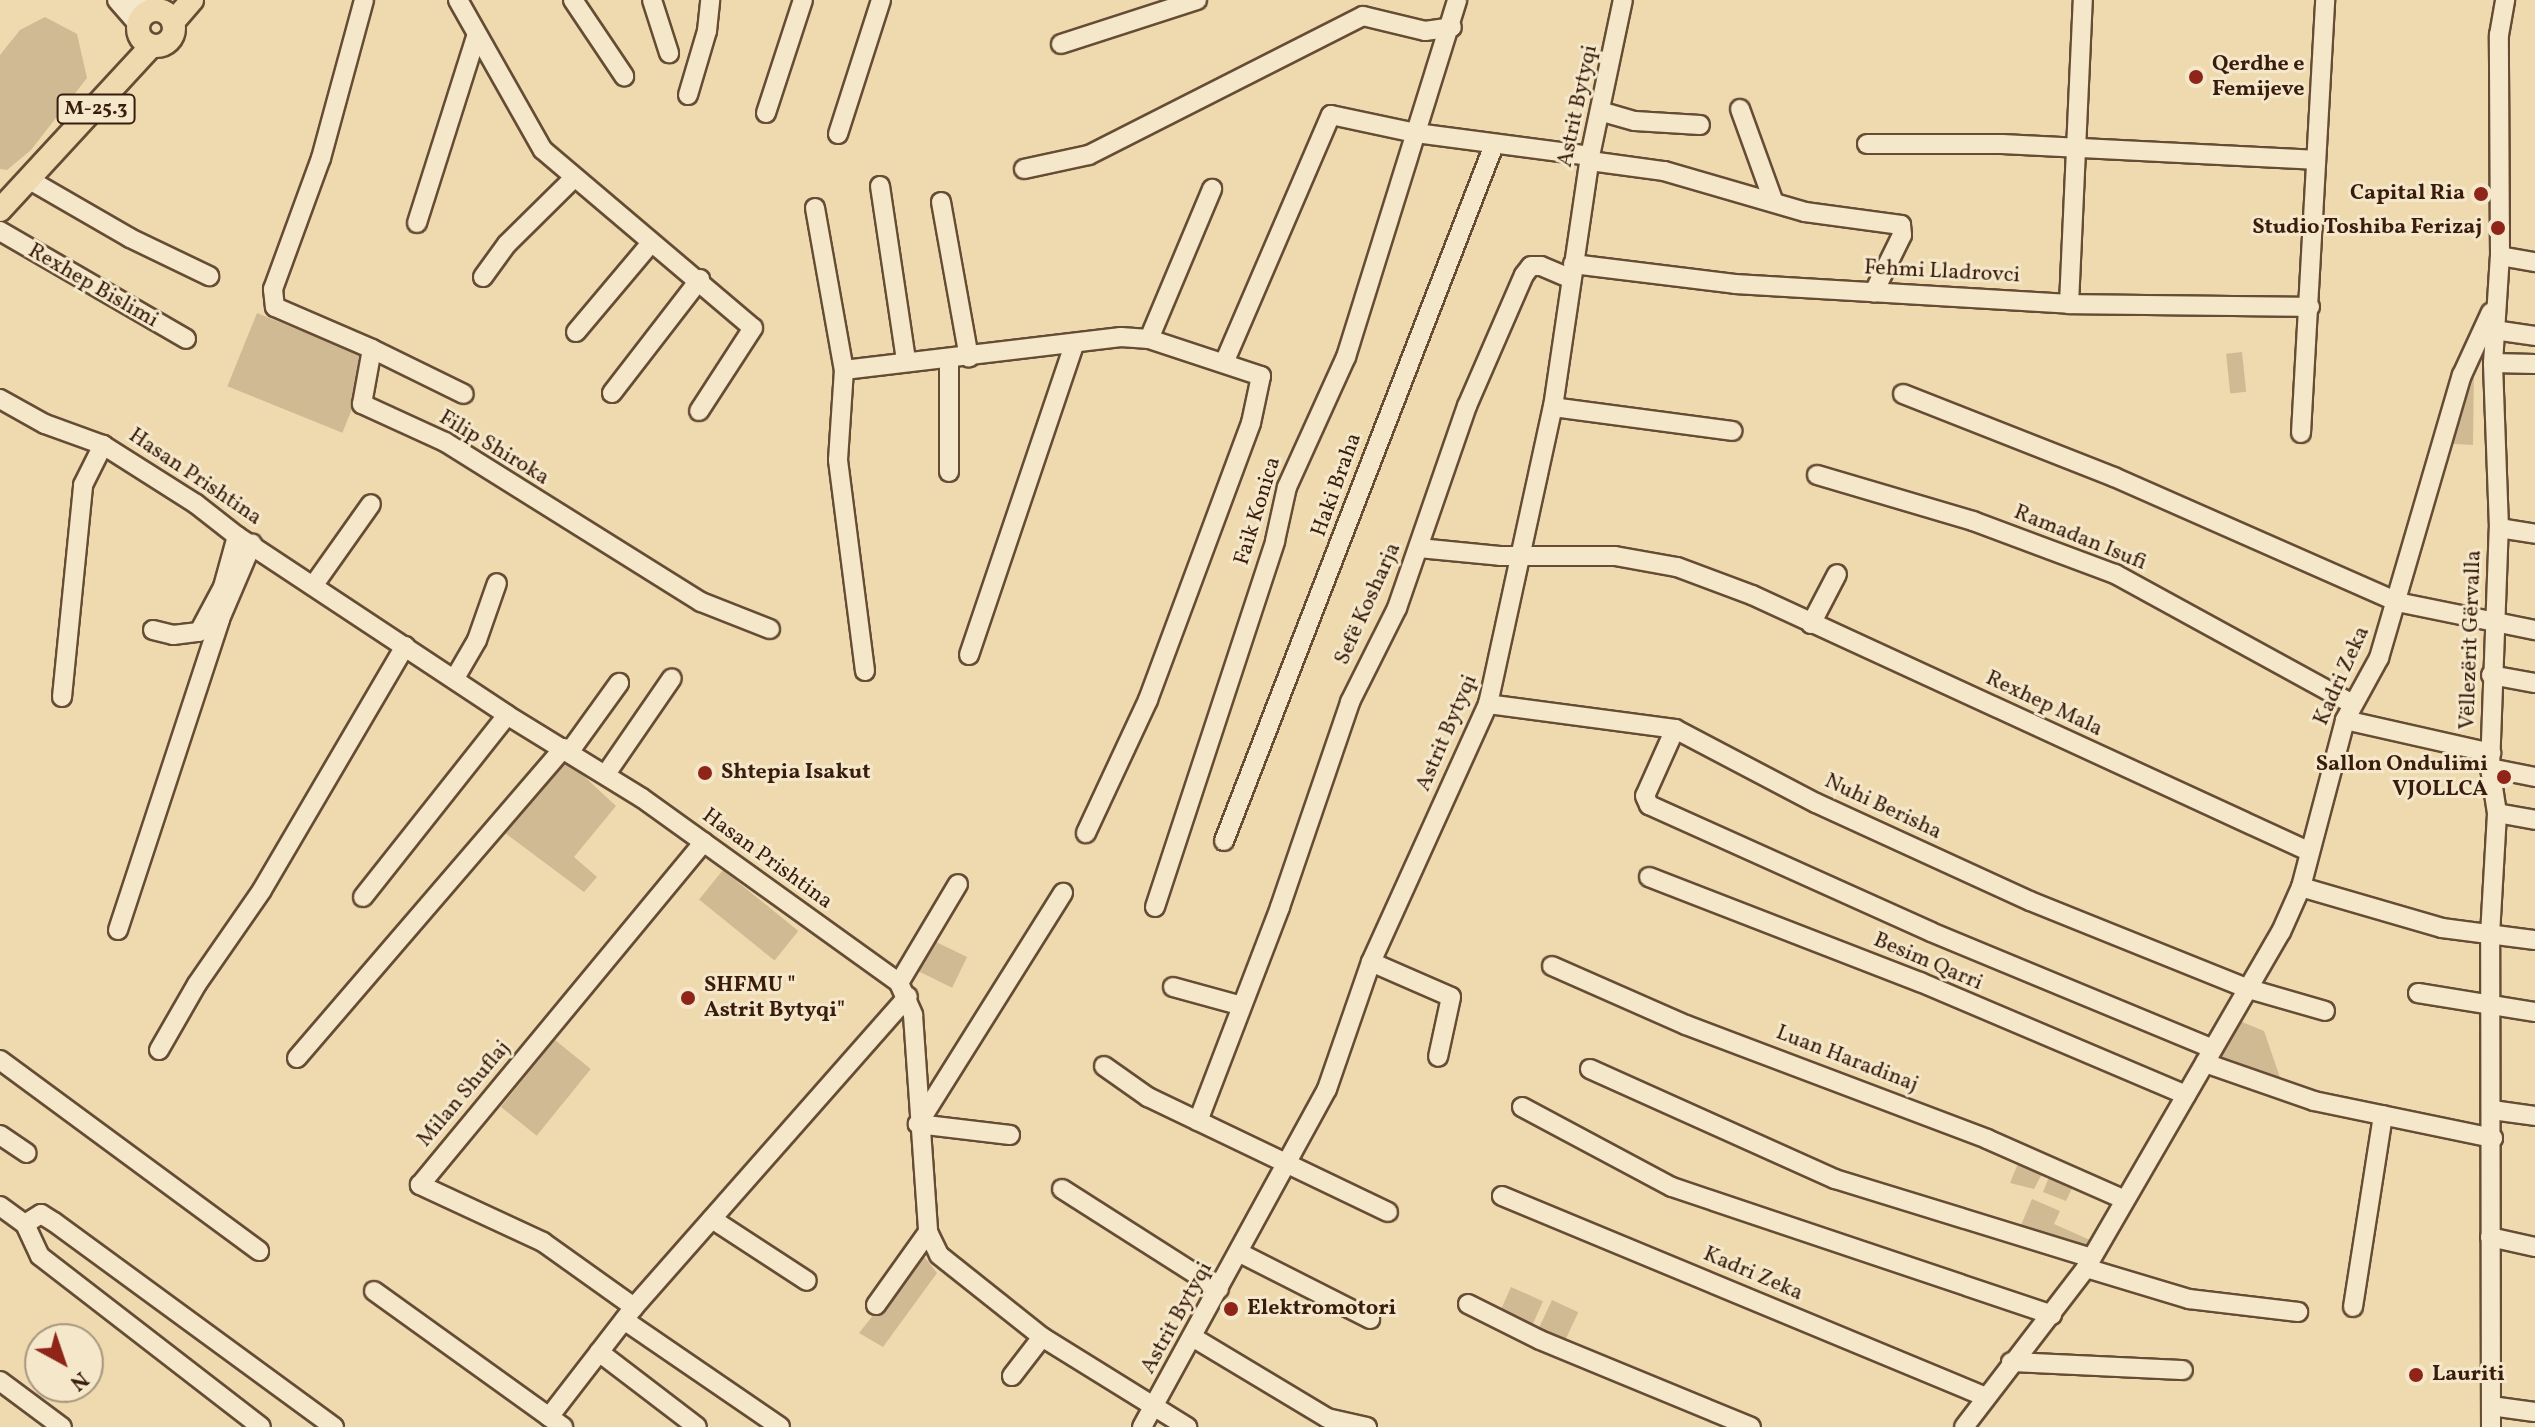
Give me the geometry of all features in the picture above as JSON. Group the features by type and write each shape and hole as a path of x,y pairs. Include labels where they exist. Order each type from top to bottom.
{"main road":[{"name":"M-25.3","path":"0,210 154,21 192,0"}],"street":[{"path":"117,0 154,21"},
{"path":"125,0 154,21"},
{"path":"364,0 321,158 273,289 275,307 372,349 464,394"},
{"path":"458,0 476,37 543,150 573,179 700,279 753,328 699,411"},
{"path":"573,0 624,76"},
{"path":"652,0 669,53"},
{"path":"688,95 707,31 710,0"},
{"path":"766,113 803,0"},
{"path":"838,134 881,0"},
{"path":"1061,44 1197,0"},
{"name":"Faik Konica","path":"1155,907 1275,541 1287,487 1346,357 1452,27 1457,0"},
{"name":"Astrit Bytyqi","path":"1142,1427 1194,1338 1327,1089 1371,962 1488,704 1518,585 1520,554 1553,407 1590,159 1603,112 1623,0"},
{"path":"2069,304 2083,0"},
{"path":"2301,433 2325,0"},
{"name":"Vëllezërit Gërvalla","path":"2491,1427 2493,1006 2490,935 2497,813 2491,761 2491,675 2499,528 2493,363 2500,256 2500,4"},
{"path":"1024,169 1101,150 1363,8 1425,31 1452,27"},
{"path":"417,223 476,37"},
{"path":"1740,109 1773,200"},
{"path":"1603,112 1635,121 1700,125"},
{"path":"1224,363 1324,123 1331,115 1416,133 1664,171 1773,200 1805,212 1901,225 1902,235 1874,292"},
{"path":"1867,144 2074,147 2314,160"},
{"name":"Haki Braha","path":"1224,841 1494,145"},
{"path":"32,174 130,238 209,276"},
{"path":"483,277 507,244 573,179"},
{"path":"880,186 906,361"},
{"path":"1149,339 1212,189"},
{"path":"941,202 969,358"},
{"path":"815,208 844,370 838,460 865,671"},
{"name":"Rexhep Bislimi","path":"0,231 186,339"},
{"path":"576,332 651,243"},
{"path":"2500,256 2535,262"},
{"name":"Sefë Kosharja","path":"1198,1121 1239,1005 1280,907 1350,702 1397,608 1467,406 1524,275 1531,266 1572,272"},
{"name":"Fehmi Lladrovci","path":"1572,272 2069,304 2310,307"},
{"path":"612,393 700,279"},
{"name":"Kadri Zeka","path":"1964,1427 2011,1362 2052,1315 2088,1263 2249,989 2301,887 2308,851 2348,712 2379,658 2462,375 2497,299"},
{"path":"2494,330 2535,336"},
{"path":"844,370 906,361 969,358 1149,339 1224,363 1264,380 1148,700 1086,833"},
{"path":"969,655 1074,345"},
{"name":"Filip Shiroka","path":"372,349 362,404 445,442 701,602 770,629"},
{"path":"949,359 949,472"},
{"path":"2493,363 2535,364"},
{"path":"1903,394 2114,477 2397,602 2535,630"},
{"name":"Hasan Prishtina","path":"0,399 45,424 103,445 507,715 606,774 704,842 904,990"},
{"path":"1553,407 1732,431"},
{"path":"62,697 83,485 103,445"},
{"name":"Ramadan Isufi","path":"1817,475 1973,521 2115,574 2348,712 2535,777"},
{"path":"313,586 371,504"},
{"path":"2499,528 2535,534"},
{"path":"153,630 173,635 199,632 244,540"},
{"path":"118,930 244,540"},
{"name":"Rexhep Mala","path":"1419,548 1615,556 1677,567 1811,624 2308,851"},
{"path":"1811,624 1837,574"},
{"path":"455,678 477,640 497,583"},
{"path":"159,1050 197,984 262,890 405,646"},
{"path":"2491,675 2535,683"},
{"path":"606,774 672,678"},
{"path":"297,1058 567,750 619,683"},
{"name":"Nuhi Berisha","path":"1488,704 1675,729 1961,869 2249,989 2325,1011"},
{"path":"363,897 507,715"},
{"path":"1675,729 1645,796 1649,805 2314,1101 2493,1138"},
{"path":"2497,813 2535,820"},
{"name":"Milan Shuflaj","path":"629,1314 543,1242 420,1185 704,842"},
{"name":"Besim Qarri","path":"1649,877 1920,982 2186,1095"},
{"path":"374,1291 556,1422 599,1352 629,1314 904,990 958,884"},
{"path":"2301,887 2442,928 2535,940"},
{"path":"918,1124 1063,893"},
{"path":"1371,962 1451,997 1438,1057"},
{"name":"Luan Haradinaj","path":"1552,966 1686,1025 1987,1139 2123,1199"},
{"path":"1173,987 1239,1005"},
{"path":"904,990 928,1232 939,1255 965,1280 1042,1337 1187,1427"},
{"path":"2418,993 2535,1012"},
{"path":"0,1060 259,1251"},
{"path":"1104,1066 1148,1097 1388,1212"},
{"path":"1590,1069 1835,1179 2189,1299 2298,1312"},
{"path":"1522,1107 1672,1187 2052,1315"},
{"path":"2492,1110 2535,1116"},
{"path":"2353,1307 2383,1115"},
{"path":"918,1124 1010,1135"},
{"path":"0,1135 27,1153"},
{"path":"1062,1189 1219,1289"},
{"name":"Kadri Zeka","path":"1502,1196 1986,1397"},
{"path":"0,1206 25,1224 40,1256 261,1427"},
{"path":"25,1224 41,1214 334,1427"},
{"path":"712,1219 807,1281"},
{"path":"876,1305 928,1232"},
{"path":"2490,1237 2535,1247"},
{"path":"1240,1253 1370,1319"},
{"path":"1468,1304 1540,1340 1751,1427"},
{"path":"629,1314 780,1427"},
{"path":"1012,1376 1042,1337"},
{"path":"1194,1338 1327,1418 1367,1427"},
{"path":"599,1352 697,1427"},
{"path":"2011,1362 2183,1370"},
{"path":"0,1381 62,1427"},
{"path":"2491,1406 2535,1412"}],"shaded area":[{"path":"45,17 77,34 87,78 31,150 7,170 0,169 0,55 20,30"},
{"path":"257,313 372,359 342,433 227,386"},
{"path":"2242,352 2246,392 2230,393 2226,354"},
{"path":"2474,362 2473,445 2438,443"},
{"path":"561,755 616,806 574,857 597,877 584,892 501,830"},
{"path":"723,870 798,931 774,961 699,900"},
{"path":"932,940 967,957 952,988 917,971"},
{"path":"2235,1019 2264,1031 2284,1089 2215,1063"},
{"path":"555,1040 591,1069 537,1136 501,1107"},
{"path":"2019,1161 2044,1170 2034,1189 2010,1183"},
{"path":"2051,1172 2074,1184 2066,1201 2043,1192"},
{"path":"2032,1199 2060,1211 2054,1224 2090,1240 2084,1256 2019,1230"},
{"path":"922,1254 937,1273 883,1347 859,1333"},
{"path":"1511,1287 1543,1301 1527,1338 1495,1324"},
{"path":"1552,1300 1578,1312 1558,1355 1532,1343"}],"place":[{"name":"Qerdhe e Femijeve","path":"2196,77"},
{"name":"Capital Ria","path":"2481,194"},
{"name":"Studio Toshiba Ferizaj","path":"2498,228"},
{"name":"Shtepia Isakut","path":"705,773"},
{"name":"Sallon Ondulimi VJOLLCA","path":"2504,777"},
{"name":"SHFMU \" Astrit Bytyqi\"","path":"688,998"},
{"name":"Elektromotori","path":"1231,1309"},
{"name":"Lauriti","path":"2416,1375"}]}
